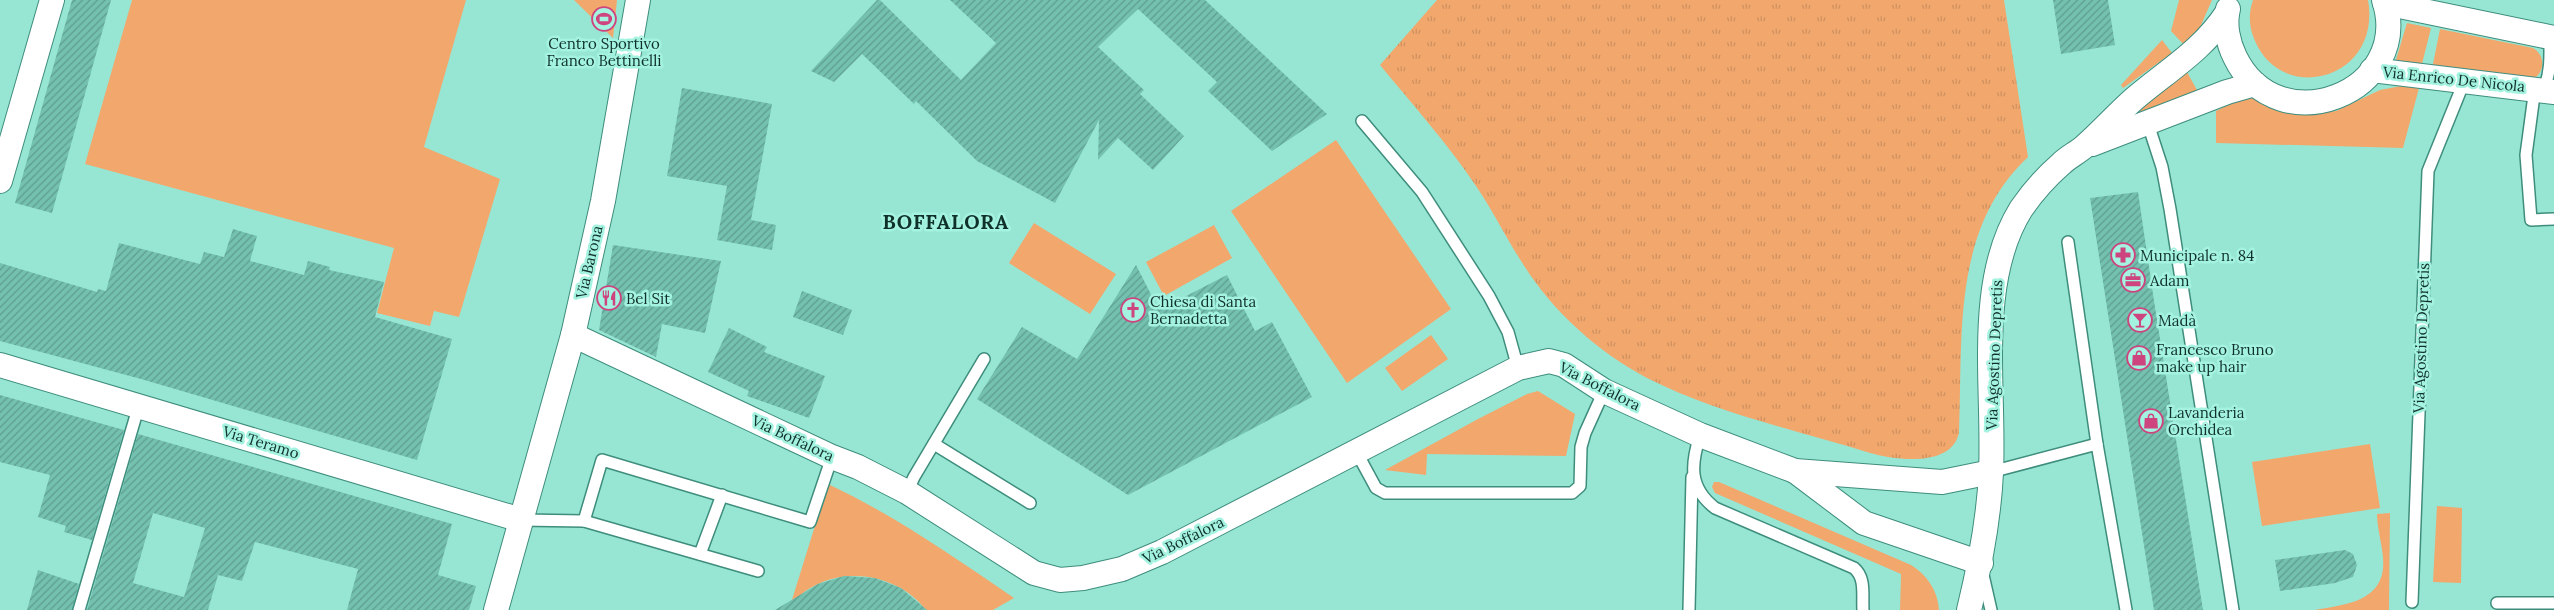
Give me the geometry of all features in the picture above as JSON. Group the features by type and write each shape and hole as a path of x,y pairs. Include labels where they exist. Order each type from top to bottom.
{"street":[{"path":"0,181 52,0"},
{"name":"Via Barona","path":"496,610 573,335 603,201 638,0"},
{"name":"Via Enrico De Nicola","path":"2229,6 2228,33 2232,52 2242,70 2255,84 2281,99 2300,103 2320,102 2348,92 2372,70 2381,55 2386,36 2385,2 2552,37"},
{"name":"Via Agostino Depretis","path":"1969,610 1980,563 1991,472 1990,413 1993,299 2008,236 2021,210 2048,176 2083,148 2134,99 2195,53 2217,29 2229,6"},
{"name":"Via Enrico De Nicola","path":"2372,70 2544,90"},
{"name":"Via Agostino Depretis","path":"2083,148 2227,92 2255,84"},
{"name":"Via Boffalora","path":"573,335 908,492 1034,573 1060,580 1083,578 1122,569 1162,552 1357,453 1518,368 1549,361 1564,365 1604,391 1700,435 1795,471 1864,523 1980,563"},
{"name":"Via Teramo","path":"0,365 521,520"},
{"name":"Via Boffalora","path":"1795,471 1942,482 1991,472"}],"lane":[{"name":"Via Enrico De Nicola","path":"2552,37 2549,76 2526,155 2531,220 2554,219"},
{"name":"Via Agostino Depretis","path":"2412,602 2428,171 2464,82"},
{"path":"1362,121 1422,192 1489,296 1508,332 1518,368"},
{"path":"2148,124 2162,167 2170,210 2233,610"},
{"path":"2068,242 2097,444 2126,610"},
{"path":"908,492 984,359"},
{"path":"1357,453 1376,488 1385,492 1572,493 1580,486 1581,447 1585,432 1604,391"},
{"path":"79,610 139,405"},
{"path":"1689,610 1692,474 1693,460 1700,435"},
{"path":"934,444 1030,504"},
{"path":"1991,472 2097,444"},
{"path":"584,521 602,460 810,522 832,457"},
{"path":"1692,474 1708,502 1715,508 1854,568 1860,573 1862,581 1863,610"},
{"path":"700,554 722,495"},
{"path":"521,520 584,521 758,572"},
{"name":"Via Agostino Depretis","path":"1980,563 1991,610"},
{"path":"2496,603 2554,603"}],"green space":[{"path":"132,0 466,0 424,147 500,179 459,317 434,311 430,326 377,313 394,248 85,164"},
{"name":"Centro Sportivo Franco Bettinelli","path":"574,0 617,0 613,38"},
{"path":"1437,0 2004,0 2028,157 2003,186 1985,217 1973,251 1966,286 1962,322 1959,433 1954,444 1945,452 1934,457 1921,459 1893,458 1870,453 1728,411 1673,390 1629,368 1594,343 1562,314 1548,298 1517,254 1465,170 1430,124 1380,65"},
{"path":"2179,0 2212,0 2198,32 2185,46 2171,31"},
{"path":"2253,0 2368,0 2368,27 2360,49 2346,65 2327,74 2307,77 2286,73 2268,61 2255,41 2250,21 2250,10"},
{"path":"2407,23 2431,28 2421,68 2395,63"},
{"path":"2440,29 2533,48 2542,58 2541,71 2535,78 2432,69"},
{"path":"2162,40 2172,53 2123,88 2121,85"},
{"path":"2187,72 2198,92 2141,114 2140,108"},
{"path":"2401,86 2419,88 2403,148 2216,143 2216,111 2244,97 2257,99 2285,110 2312,114 2336,111 2380,90"},
{"path":"1336,140 1451,309 1347,383 1231,211"},
{"path":"1034,223 1116,274 1090,314 1009,263"},
{"path":"1214,225 1232,258 1164,296 1146,262"},
{"path":"1431,335 1448,359 1402,391 1385,368"},
{"path":"1538,391 1575,414 1566,456 1427,454 1426,475 1385,470 1478,419 1527,394"},
{"path":"2370,444 2380,508 2262,526 2252,462"},
{"path":"1714,482 1719,482 1911,565 1931,584 1939,610 1900,610 1901,574 1715,493 1712,487"},
{"path":"828,484 900,523 1014,598 993,610 926,610 904,590 890,583 876,578 845,576 830,579 813,587 791,603"},
{"path":"2437,506 2462,508 2461,583 2433,582"},
{"path":"2390,513 2389,610 2315,610 2347,604 2367,596 2374,589 2380,580 2383,569 2377,514"}],"building":[{"path":"72,0 111,0 52,213 15,203"},
{"path":"877,0 880,0 961,80 996,43 950,0 1205,0 1327,114 1272,151 1208,91 1217,82 1138,9 1098,47 1144,90 1140,94 1184,136 1153,170 1118,138 1098,160 1099,120 1055,203 977,161 916,101 914,104 862,54 834,82 811,71"},
{"path":"2053,0 2108,0 2115,45 2061,54"},
{"path":"682,88 772,104 751,220 776,225 772,250 717,240 727,186 667,176"},
{"path":"2138,192 2203,610 2154,610 2090,198"},
{"path":"233,229 257,236 250,261 304,275 308,261 330,267 329,270 384,282 375,317 452,339 417,460 141,379 0,341 0,263 97,292 98,289 106,291 119,243 200,264 204,252 224,257"},
{"path":"613,245 721,261 705,333 662,324 656,357 599,330"},
{"path":"1136,265 1159,310 1227,275 1255,331 1272,322 1312,397 1128,495 977,399 1022,327 1077,359"},
{"path":"802,291 852,310 843,335 793,317"},
{"path":"729,328 767,347 764,352 825,376 809,418 747,396 749,391 708,372"},
{"path":"0,395 124,430 92,540 64,532 66,526 38,517 50,475 0,462"},
{"path":"138,434 452,524 438,575 476,586 469,610 347,610 358,569 255,542 242,581 218,575 208,610 87,610","holes":["153,513 205,528 184,597 133,583"]},
{"path":"2345,550 2353,554 2357,565 2353,577 2335,583 2280,591 2275,560"},
{"path":"38,570 79,584 72,610 27,610"},
{"path":"844,576 875,578 901,588 927,610 775,610 818,584"}],"place":[{"name":"Centro Sportivo Franco Bettinelli","path":"604,19"},
{"name":"Municipale n. 84","path":"2123,255"},
{"name":"Adam","path":"2133,280"},
{"name":"Bel Sit","path":"609,298"},
{"name":"Chiesa di Santa Bernadetta","path":"1133,310"},
{"name":"Madà","path":"2140,320"},
{"name":"Francesco Bruno make up hair","path":"2139,358"},
{"name":"Lavanderia Orchidea","path":"2151,421"}],"district":[{"name":"BOFFALORA","path":"946,221"}]}
